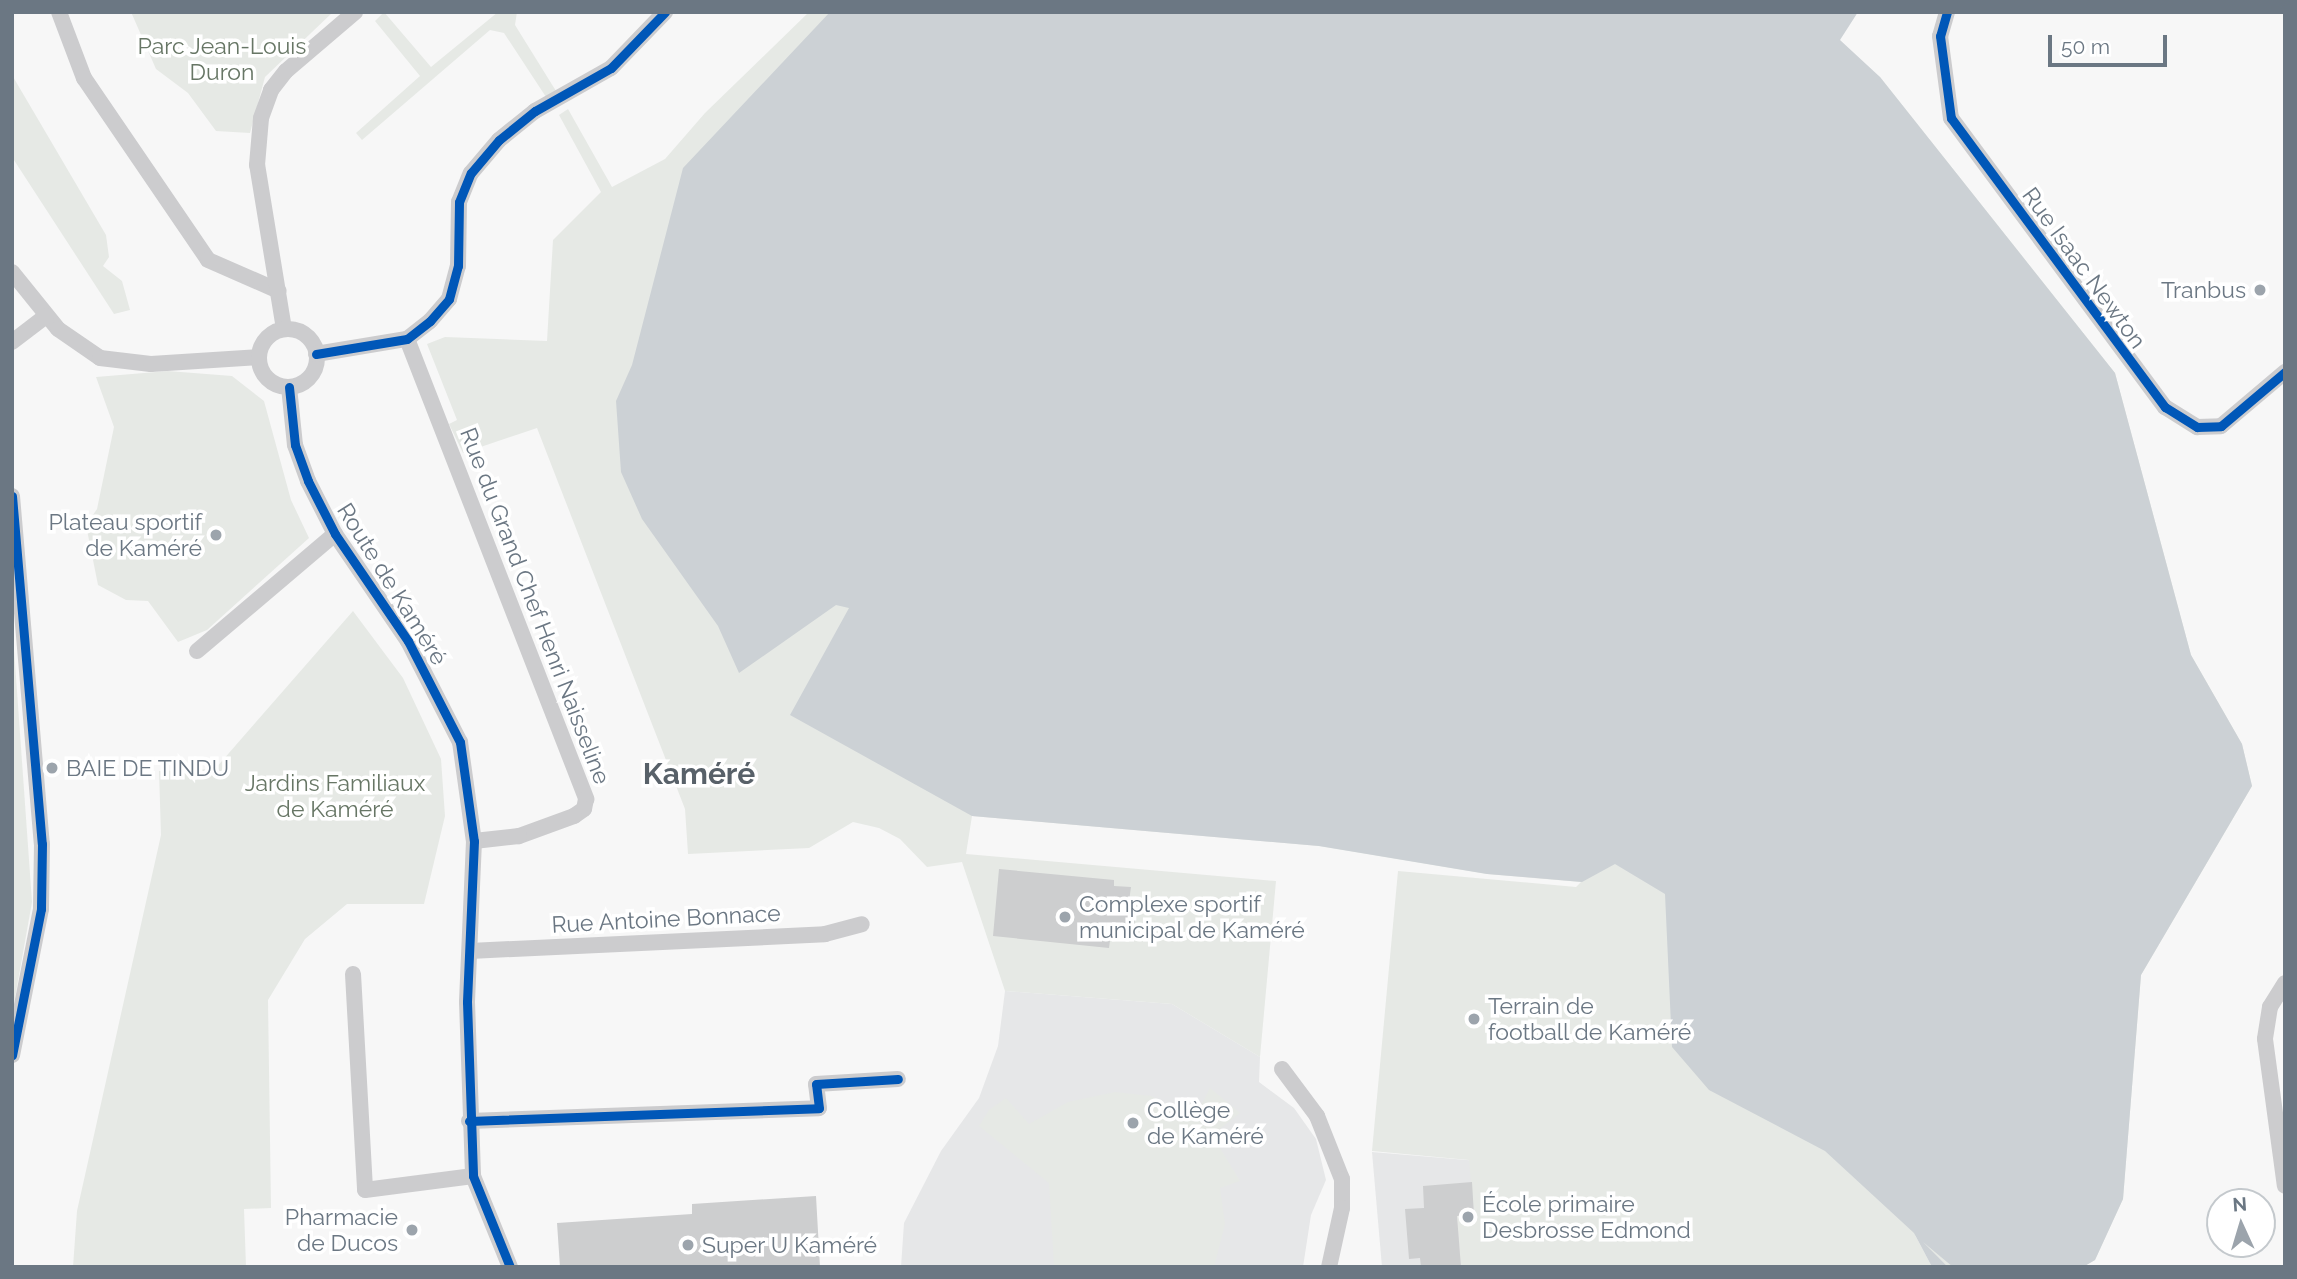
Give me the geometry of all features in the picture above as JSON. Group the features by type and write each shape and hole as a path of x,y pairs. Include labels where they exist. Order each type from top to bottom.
{"street":[{"path":"59,12 83,78 208,260 279,290"},
{"path":"284,329 257,164 261,118 271,90 286,71 355,12"},
{"path":"316,354 407,339 449,299 458,266 459,202 471,173 499,140 535,111 611,68 665,12"},
{"name":"Rue Isaac Newton","path":"1947,12 1940,36 1951,118 2165,407 2197,427 2221,426 2285,372"},
{"path":"12,272 46,316 77,345 124,364 259,357"},
{"path":"12,342 46,316"},
{"path":"284,329 309,338 316,354 307,380 289,387 264,374 259,357 267,338 284,329"},
{"name":"Rue du Grand Chef Henri Naisseline","path":"407,339 586,799 584,809 563,820 519,836 474,841"},
{"name":"Route de Kaméré","path":"289,387 295,445 335,534 408,641 460,742 474,841"},
{"path":"12,496 42,844 41,909 12,1055"},
{"path":"197,651 335,534"},
{"path":"474,841 468,1121 473,1176 510,1267"},
{"name":"Rue Antoine Bonnace","path":"470,951 825,934 862,925"},
{"path":"353,974 365,1190 473,1176"},
{"path":"2285,983 2270,1007 2265,1039 2285,1186"},
{"path":"1282,1069 1317,1116 1342,1179 1329,1267"},
{"path":"468,1121 819,1108 816,1084 898,1079"}],"shaded area":[{"path":"830,12 1858,12 1840,40 1880,77 2115,373 2191,655 2242,744 2252,786 2141,975 2123,1199 2095,1260 2083,1267 1953,1267 1923,1242 1948,1267 1932,1267 1914,1233 1825,1151 1709,1090 1672,1047 1665,894 1615,864 1582,882 1487,874 1319,846 972,816 790,715 849,608 836,605 739,673 718,626 642,519 621,472 616,401 632,365 683,168"},
{"name":"Collège de Kaméré","path":"1005,991 1172,1004 1260,1057 1259,1082 1294,1108 1316,1139 1326,1180 1311,1215 1303,1267 901,1267 904,1223 941,1151 979,1098 998,1046"},
{"name":"École primaire Desbrosse Edmond","path":"1372,1152 1551,1167 1563,1267 1382,1267"}],"green space":[{"name":"Parc Jean-Louis Duron","path":"131,12 333,12 265,77 250,133 216,131 188,93 156,69"},
{"path":"384,12 431,67 498,12 517,12 515,25 556,91 546,97 504,33 490,30 362,140 356,133 420,76 375,21"},
{"path":"809,12 1793,12 1880,77 2115,373 2191,655 2242,744 2252,786 2141,975 2123,1199 2095,1260 2083,1267 1948,1267 1915,1235 1932,1267 1461,1267 1457,1216 1474,1215 1469,1160 1372,1151 1398,871 1576,887 1581,882 1487,874 1319,846 972,816 966,854 1276,881 1260,1057 1172,1004 1005,991 962,862 927,867 900,839 879,828 853,822 809,848 688,854 685,809 537,428 463,453 449,424 457,420 427,344 445,337 547,341 553,240 601,192 559,115 568,109 612,187 665,159 705,113"},
{"path":"12,75 106,235 109,257 103,266 122,281 130,310 114,314 12,157"},
{"path":"168,371 232,376 264,401 291,500 309,538 207,630 178,642 148,601 126,600 98,585 86,525 97,509 114,427 96,377"},
{"name":"Jardins Familiaux de Kaméré","path":"353,611 403,678 441,759 445,816 424,904 347,904 305,939 268,1000 271,1208 244,1209 246,1267 73,1267 77,1211 161,835 159,771 215,769"},
{"path":"12,621 32,902 12,1015"},
{"path":"1210,1088 1240,1113 1212,1135 1240,1181 1220,1188 1225,1224 1214,1267 1054,1267 1049,1183 979,1126 989,1110 1006,1098 1029,1124 1068,1102 1115,1092 1151,1096 1195,1118"}],"building":[{"name":"Complexe sportif municipal de Kaméré","path":"999,869 1114,880 1114,886 1131,887 1129,901 1137,902 1133,935 1111,933 1109,948 993,936"},
{"name":"École primaire Desbrosse Edmond","path":"1472,1182 1474,1215 1457,1216 1461,1267 1421,1267 1420,1258 1409,1259 1405,1209 1424,1208 1423,1186"},
{"name":"Super U Kaméré","path":"816,1196 820,1267 560,1267 557,1223 692,1214 692,1204"}],"cycle path":[{"path":"316,354 407,339 430,321 449,299 458,266 459,202 471,173 499,140 535,111 611,68 665,12"},
{"path":"1947,12 1940,36 1951,118 2165,407 2197,427 2221,426 2285,372"},
{"path":"289,387 295,445 308,481 335,534 408,641 460,742 474,841 467,1002 473,1176 510,1267"},
{"path":"12,496 42,844 41,909 12,1055"},
{"path":"469,1121 819,1108 816,1084 898,1079"}],"place":[{"name":"Tranbus","path":"2260,290"},
{"name":"Plateau sportif de Kaméré","path":"216,535"},
{"name":"BAIE DE TINDU","path":"52,768"},
{"name":"Complexe sportif municipal de Kaméré","path":"1065,917"},
{"name":"Terrain de football de Kaméré","path":"1474,1019"},
{"name":"Collège de Kaméré","path":"1133,1123"},
{"name":"École primaire Desbrosse Edmond","path":"1468,1217"},
{"name":"Pharmacie de Ducos","path":"412,1230"},
{"name":"Super U Kaméré","path":"688,1245"}],"district":[{"name":"Kaméré","path":"699,774"}]}
